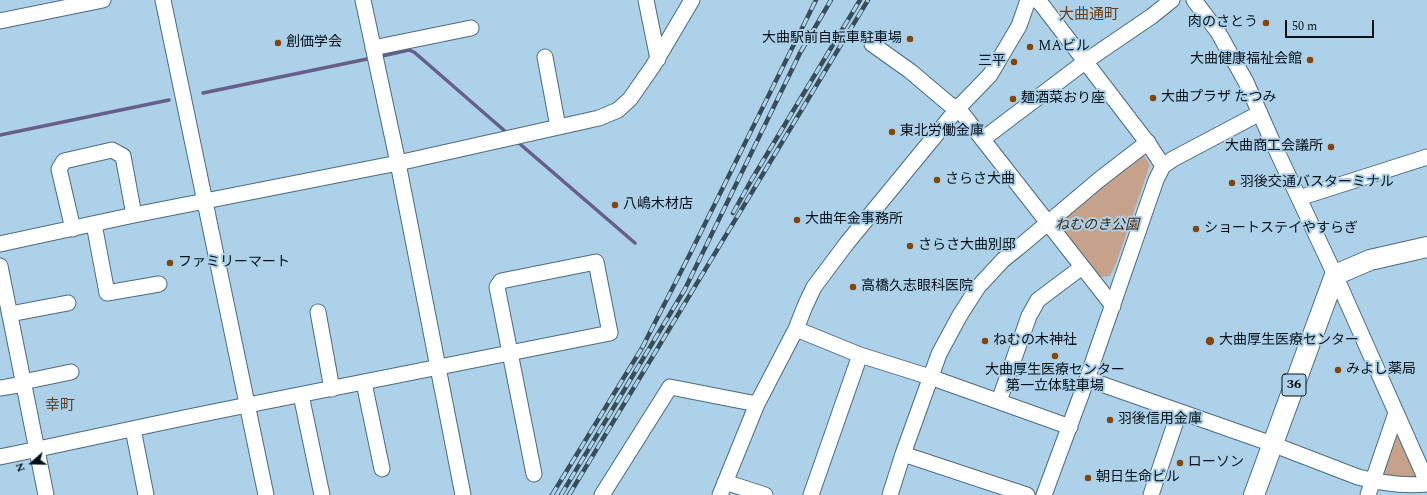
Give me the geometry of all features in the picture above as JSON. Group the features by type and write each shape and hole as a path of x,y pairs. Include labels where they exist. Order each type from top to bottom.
{"main road":[{"path":"1335,275 1370,260 1427,247"},
{"name":"36","path":"1254,495 1335,275"}],"street":[{"path":"0,21 56,5 103,0"},
{"path":"163,0 266,495"},
{"path":"363,0 398,163 463,495"},
{"path":"646,0 658,59"},
{"path":"0,244 134,215 398,163 599,118 618,110 630,99 658,59 692,0"},
{"path":"765,495 722,488 757,404 796,329 814,287 958,108 990,75 1019,26 1028,0"},
{"path":"1037,0 1148,142 1163,166"},
{"path":"983,139 1086,61 1152,16 1172,0"},
{"path":"1087,379 1272,444 1358,477 1370,488 1427,483 1335,275 1272,143 1246,82 1218,32 1194,0"},
{"path":"373,48 471,28"},
{"path":"872,44 910,71 948,104 958,108 1112,306"},
{"path":"545,57 558,127"},
{"path":"1044,495 1070,427 1156,180 1163,166 1172,159 1260,113"},
{"path":"890,495 939,354 960,315 978,288 1004,260 1088,189 1148,142"},
{"path":"73,229 59,169 64,161 112,150 123,156 134,215"},
{"path":"1299,198 1427,157"},
{"path":"94,224 107,293 159,284"},
{"path":"0,457 248,405 364,383 510,353 610,333 596,262 501,281 497,286 510,353 534,474"},
{"path":"0,266 38,449 46,495"},
{"path":"999,401 1029,316 1038,300 1082,267"},
{"path":"10,314 68,302"},
{"path":"318,312 332,389"},
{"path":"796,329 860,354 930,377 1070,427"},
{"path":"811,495 860,354"},
{"path":"0,388 71,372"},
{"path":"364,383 382,469"},
{"path":"602,495 670,387 757,404"},
{"path":"301,395 322,495"},
{"path":"1151,495 1179,412"},
{"path":"1370,488 1396,413"},
{"path":"133,429 146,495"},
{"path":"903,454 1027,495"}],"green space":[{"name":"ねむのき公園","path":"1142,153 1150,165 1117,261 1110,276 1100,277 1056,222"},
{"path":"1396,436 1400,438 1417,478 1381,476 1392,437"}],"waterway":[{"path":"382,56 409,50 414,52 506,132"},
{"path":"203,93 367,59"},
{"path":"0,135 169,100"},
{"path":"520,144 635,243"}],"railway":[{"path":"642,348 816,0"},
{"path":"561,495 685,289 800,53 831,0"},
{"path":"733,213 860,0"},
{"path":"569,495 868,0"},
{"path":"552,495 645,343"}],"place":[{"name":"肉のさとう","path":"1266,23"},
{"name":"大曲駅前自転車駐車場","path":"910,39"},
{"name":"創価学会","path":"278,43"},
{"name":"MAビル","path":"1030,47"},
{"name":"大曲健康福祉会館","path":"1310,60"},
{"name":"三平","path":"1014,62"},
{"name":"大曲プラザ たつみ","path":"1153,98"},
{"name":"麺酒菜おり座","path":"1013,99"},
{"name":"東北労働金庫","path":"892,132"},
{"name":"大曲商工会議所","path":"1331,147"},
{"name":"さらさ大曲","path":"937,180"},
{"name":"羽後交通バスターミナル","path":"1232,183"},
{"name":"八嶋木材店","path":"615,205"},
{"name":"大曲年金事務所","path":"797,220"},
{"name":"ショートステイやすらぎ","path":"1196,229"},
{"name":"さらさ大曲別邸","path":"910,246"},
{"name":"ファミリーマート","path":"170,263"},
{"name":"高橋久志眼科医院","path":"853,287"},
{"name":"ねむの木神社","path":"985,341"},
{"name":"大曲厚生医療センター","path":"1210,341"},
{"name":"大曲厚生医療センター 第一立体駐車場","path":"1055,356"},
{"name":"みよし薬局","path":"1338,370"},
{"name":"羽後信用金庫","path":"1110,420"},
{"name":"ローソン","path":"1180,463"},
{"name":"朝日生命ビル","path":"1088,478"}],"district":[{"name":"大曲通町","path":"1089,16"},
{"name":"幸町","path":"60,407"}]}
